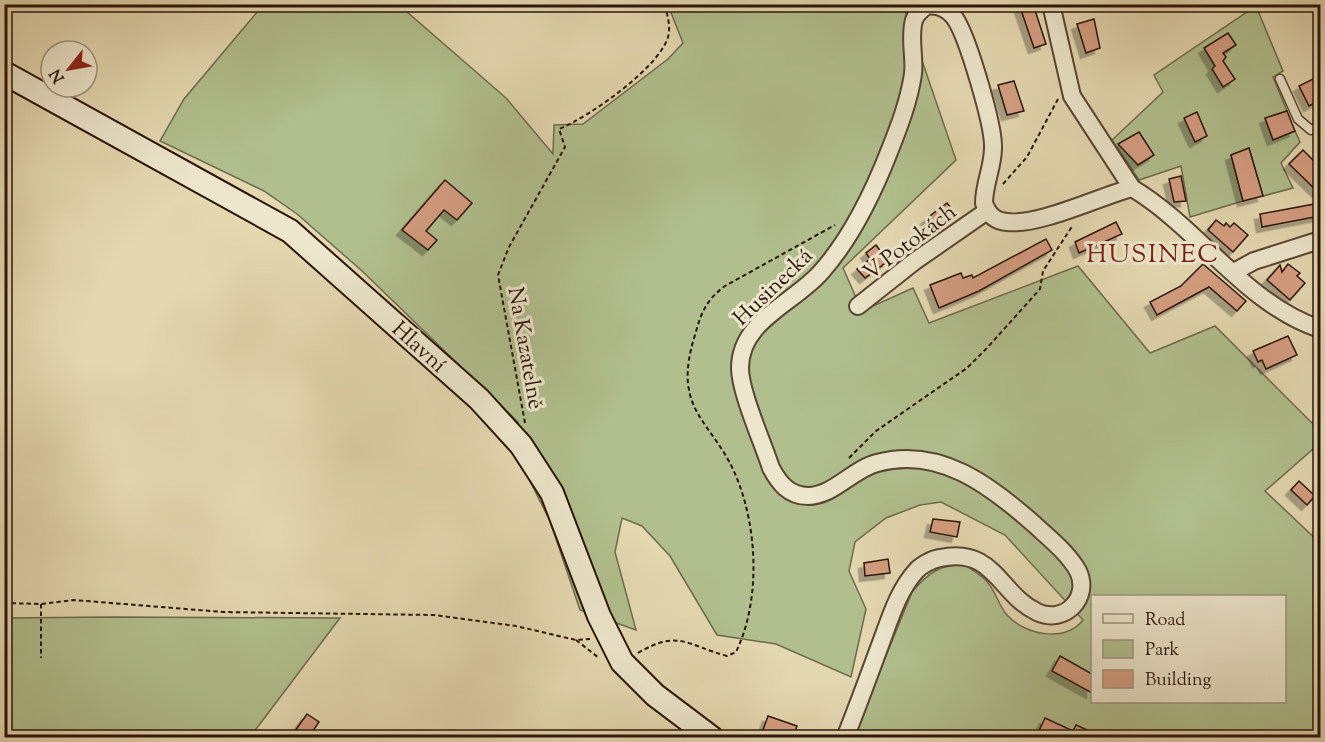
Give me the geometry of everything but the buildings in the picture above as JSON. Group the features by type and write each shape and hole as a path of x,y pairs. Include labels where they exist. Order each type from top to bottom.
{"street":[{"path":"1051,4 1056,18 1067,84 1076,107 1120,166 1132,188 1167,211 1234,272 1287,315 1320,329"},
{"name":"Husinecká","path":"845,738 891,616 902,591 917,569 938,558 959,556 977,560 992,569 1026,604 1046,615 1057,616 1067,611 1081,595 1082,584 1078,572 1054,542 997,491 960,470 935,463 902,459 877,463 820,494 810,496 790,492 779,483 748,399 740,370 741,356 750,333 758,324 804,291 823,271 863,207 889,153 907,101 913,74 914,19 926,6 943,7 953,15 962,30 994,147 984,192 987,211"},
{"name":"Hlavní","path":"4,73 290,231 479,399 521,445 552,493 608,637 622,662 655,695 712,738"},
{"path":"987,211 995,219 1017,222 1132,188"},
{"name":"V Potokách","path":"858,306 915,261 987,211"},
{"path":"1234,272 1254,261 1320,240"}],"lane":[{"path":"1280,79 1298,119 1311,130 1320,126"}],"path":[{"name":"Na Kazatelně","path":"521,445 527,431 498,275 509,247 565,147 559,129 580,121 604,105 658,55 668,39 670,27 665,4"},
{"path":"984,192 1010,178 1028,157 1048,115 1067,84"},
{"path":"835,486 849,458 869,438 967,368 1032,298 1042,283 1043,272 1079,217 1084,204"},
{"path":"622,662 662,641 686,641 726,656 736,652 742,640 753,594 750,534 734,472 691,401 687,375 693,342 703,307 711,297 725,286 836,225"},
{"path":"4,603 41,604 74,600 223,612 434,615 516,626 576,640 608,637"},
{"path":"41,604 41,658"}],"green space":[{"path":"263,5 399,5 506,98 553,154 554,125 583,124 668,59 683,43 668,5 903,5 956,160 843,268 862,311 913,288 929,323 1078,266 1150,353 1215,326 1320,431 1320,443 1265,491 1320,543 1320,737 853,737 912,592 935,571 948,566 965,565 986,580 1007,615 1015,622 1034,631 1045,634 1066,632 1083,620 1005,535 941,502 920,505 886,518 855,542 849,571 866,609 851,677 776,644 717,635 670,556 642,526 622,518 615,552 636,630 580,610 550,521 519,459 518,422 361,270 297,214 264,191 160,141 184,99"},
{"path":"1256,6 1283,71 1273,77 1287,111 1265,119 1273,139 1295,131 1300,142 1281,163 1293,188 1263,196 1249,148 1231,155 1243,201 1190,217 1181,166 1139,180 1112,140 1163,92 1154,75"},
{"path":"5,618 340,618 250,737 5,737"}],"district":[{"name":"HUSINEC","path":"1153,253"}]}
